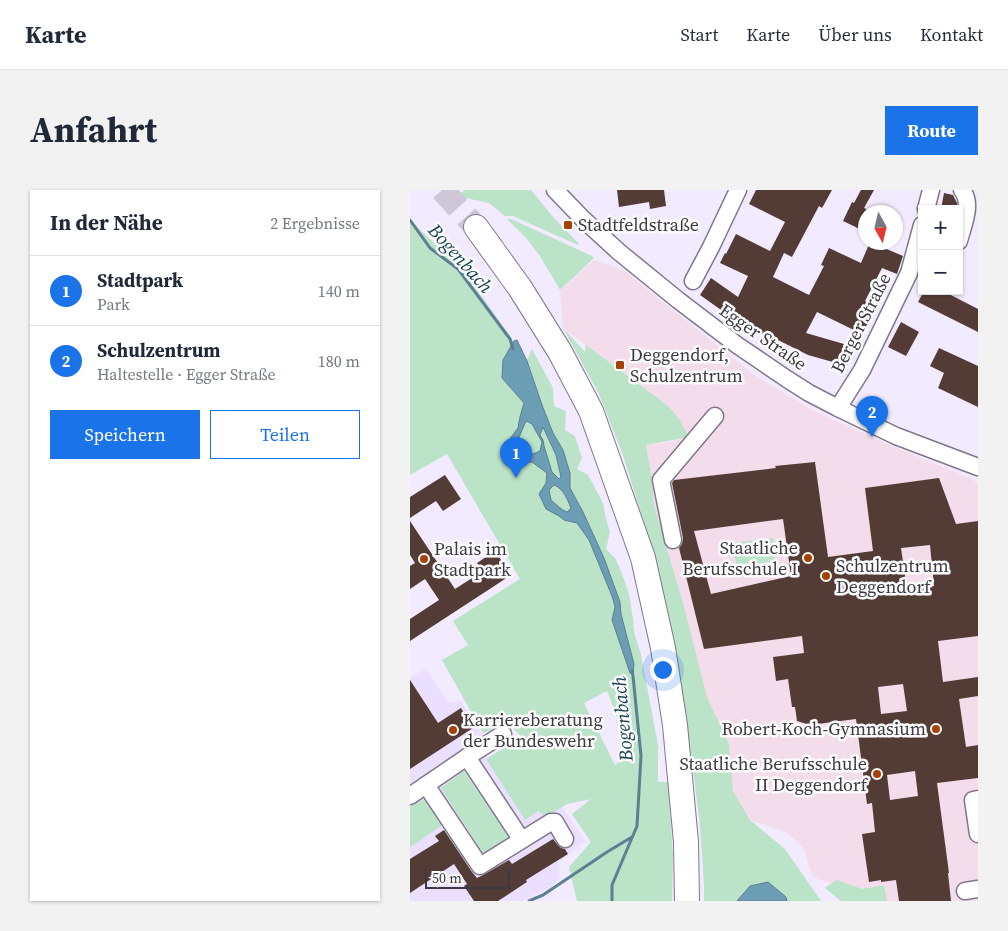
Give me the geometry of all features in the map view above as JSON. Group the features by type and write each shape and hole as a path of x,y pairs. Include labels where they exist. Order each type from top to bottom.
{"highway":[{"path":"476,227 520,288 560,352 591,411 643,558 663,648 675,724 686,842 687,901"}],"street":[{"name":"Egger Straße","path":"555,190 618,252 737,345 809,393 896,436 978,467"},
{"path":"693,281 738,190"},
{"path":"927,205 931,190"},
{"path":"962,190 966,195 967,208 963,224"},
{"name":"Berger Straße","path":"838,408 862,370 909,273 918,240"},
{"path":"673,540 661,480 715,416"},
{"path":"410,796 504,734"},
{"path":"467,757 521,839"},
{"path":"426,785 480,866 551,822 555,822 565,839"},
{"path":"978,799 973,800 978,834"}],"shaded area":[{"name":"Schulzentrum Deggendorf","path":"594,260 623,270 754,375 814,411 972,479 978,484 978,901 878,901 813,877 803,847 786,832 750,820 733,791 729,744 707,697 654,505 646,445 688,437 667,405 563,328 560,291"},
{"path":"426,669 448,703 461,701 490,747 486,759 525,820 538,811 546,817 562,807 585,841 558,863 560,878 549,888 522,901 410,901 410,677"}],"green space":[{"path":"454,190 460,193 464,190 531,190 579,244 513,216 505,216 489,203 451,195 451,192"},
{"path":"507,219 511,219 594,258 560,290 540,256 526,238"},
{"path":"410,220 459,264 527,360 532,349 553,388 554,406 566,411 565,430 575,436 582,458 577,469 588,475 603,503 610,532 606,549 615,558 629,594 634,632 641,655 658,745 658,782 668,782 673,856 672,901 577,901 569,867 591,842 572,814 591,799 567,804 546,817 538,811 525,820 486,759 522,737 507,722 483,733 442,660 468,645 453,621 520,579 447,454 410,475","holes":["607,691 630,752 615,765 584,703"]},
{"path":"563,328 585,352 586,345 667,405 679,419 689,437 646,445 654,505 683,603 707,697 729,744 733,791 750,820 785,849 821,901 787,901 786,897 750,886 737,901 704,901 700,825 683,700 667,615 648,536 623,455 599,394"},
{"path":"773,538 775,560 738,569 731,543"},
{"path":"464,771 511,841 486,858 441,788"},
{"path":"424,800 428,802 444,824 410,847 410,807"},
{"path":"837,880 862,889 884,885 887,901 841,901 825,888"}],"water":[{"path":"517,340 527,361 553,433 563,450 570,473 570,488 604,558 620,602 621,614 634,664 633,674 630,673 612,620 615,607 612,596 589,540 577,523 564,520 546,509 539,494 546,483 547,473 532,462 519,463 510,456 509,440 518,428 524,403 502,378 503,360 514,341","holes":["526,421 532,424 542,442 540,451 528,456 520,452 517,442","543,427 556,455 561,477 559,479 552,472 540,435","554,485 557,487 563,492 571,508 567,512 560,508 551,500 549,490"]},
{"path":"768,882 786,897 787,901 737,901 750,886"}],"building":[{"path":"617,190 664,190 666,206 650,209 649,202 619,207"},
{"path":"756,190 832,190 822,208 819,206 792,257 784,253 773,277 809,295 824,266 821,265 829,248 861,263 867,250 889,250 903,256 897,274 882,268 865,301 876,307 862,334 817,312 806,333 844,344 843,346 852,349 847,366 808,355 771,338 731,317 700,295 711,278 738,297 748,276 720,263 736,234 770,251 785,222 749,204"},
{"path":"861,190 874,190 866,205 858,205 858,228 843,221 852,202 854,203"},
{"path":"944,193 953,195 957,203 957,205 942,205"},
{"path":"922,295 951,295 978,309 978,332 918,302"},
{"path":"901,322 919,332 906,356 888,347"},
{"path":"939,348 978,366 978,407 938,388 944,373 930,366"},
{"path":"815,462 828,557 873,551 865,488 939,478 956,524 978,521 978,636 938,641 943,682 978,677 978,696 959,699 966,747 978,745 978,778 937,783 951,901 899,901 896,880 869,882 862,834 875,832 872,803 867,804 856,719 810,725 797,721 795,707 792,707 788,679 776,681 773,657 804,653 802,636 704,649 679,548 683,538 672,483 674,480 776,468 775,466","holes":["783,519 791,576 711,594 694,531","930,545 934,586 907,589 901,548","903,684 907,711 881,714 878,687","915,771 918,796 890,800 887,775"]},
{"path":"445,475 461,499 443,511 436,501 410,518 410,497"},
{"name":"Palais im Stadtpark","path":"410,521 455,589 483,571 477,563 495,551 511,575 410,641 410,619 439,600 425,579 410,589 410,566 415,563 410,555"},
{"path":"410,680 438,723 461,708 473,728 410,769"},
{"path":"444,830 477,878 509,860 512,864 553,839 568,854 526,880 527,882 498,901 474,901 464,886 467,884 454,864 410,893 410,859 439,841 435,836"}],"waterway":[{"name":"Bogenbach","path":"410,220 430,248 458,269 510,339 513,349"},
{"name":"Bogenbach","path":"612,901 612,885 637,826 641,756 632,671"},
{"path":"529,901 543,895 632,837"}],"tunnel":[{"path":"442,190 476,227"}],"place":[{"name":"Stadtfeldstraße","path":"568,225"},
{"name":"Deggendorf, Schulzentrum","path":"620,365"},
{"name":"Schulzentrum","path":"872,437"},
{"name":"Stadtpark","path":"516,478"},
{"name":"Staatliche Berufsschule I","path":"808,558"},
{"name":"Palais im Stadtpark","path":"424,559"},
{"name":"Schulzentrum Deggendorf","path":"826,576"},
{"name":"Robert-Koch-Gymnasium","path":"936,729"},
{"name":"Karriereberatung der Bundeswehr","path":"453,730"},
{"name":"Staatliche Berufsschule II Deggendorf","path":"877,774"}]}
